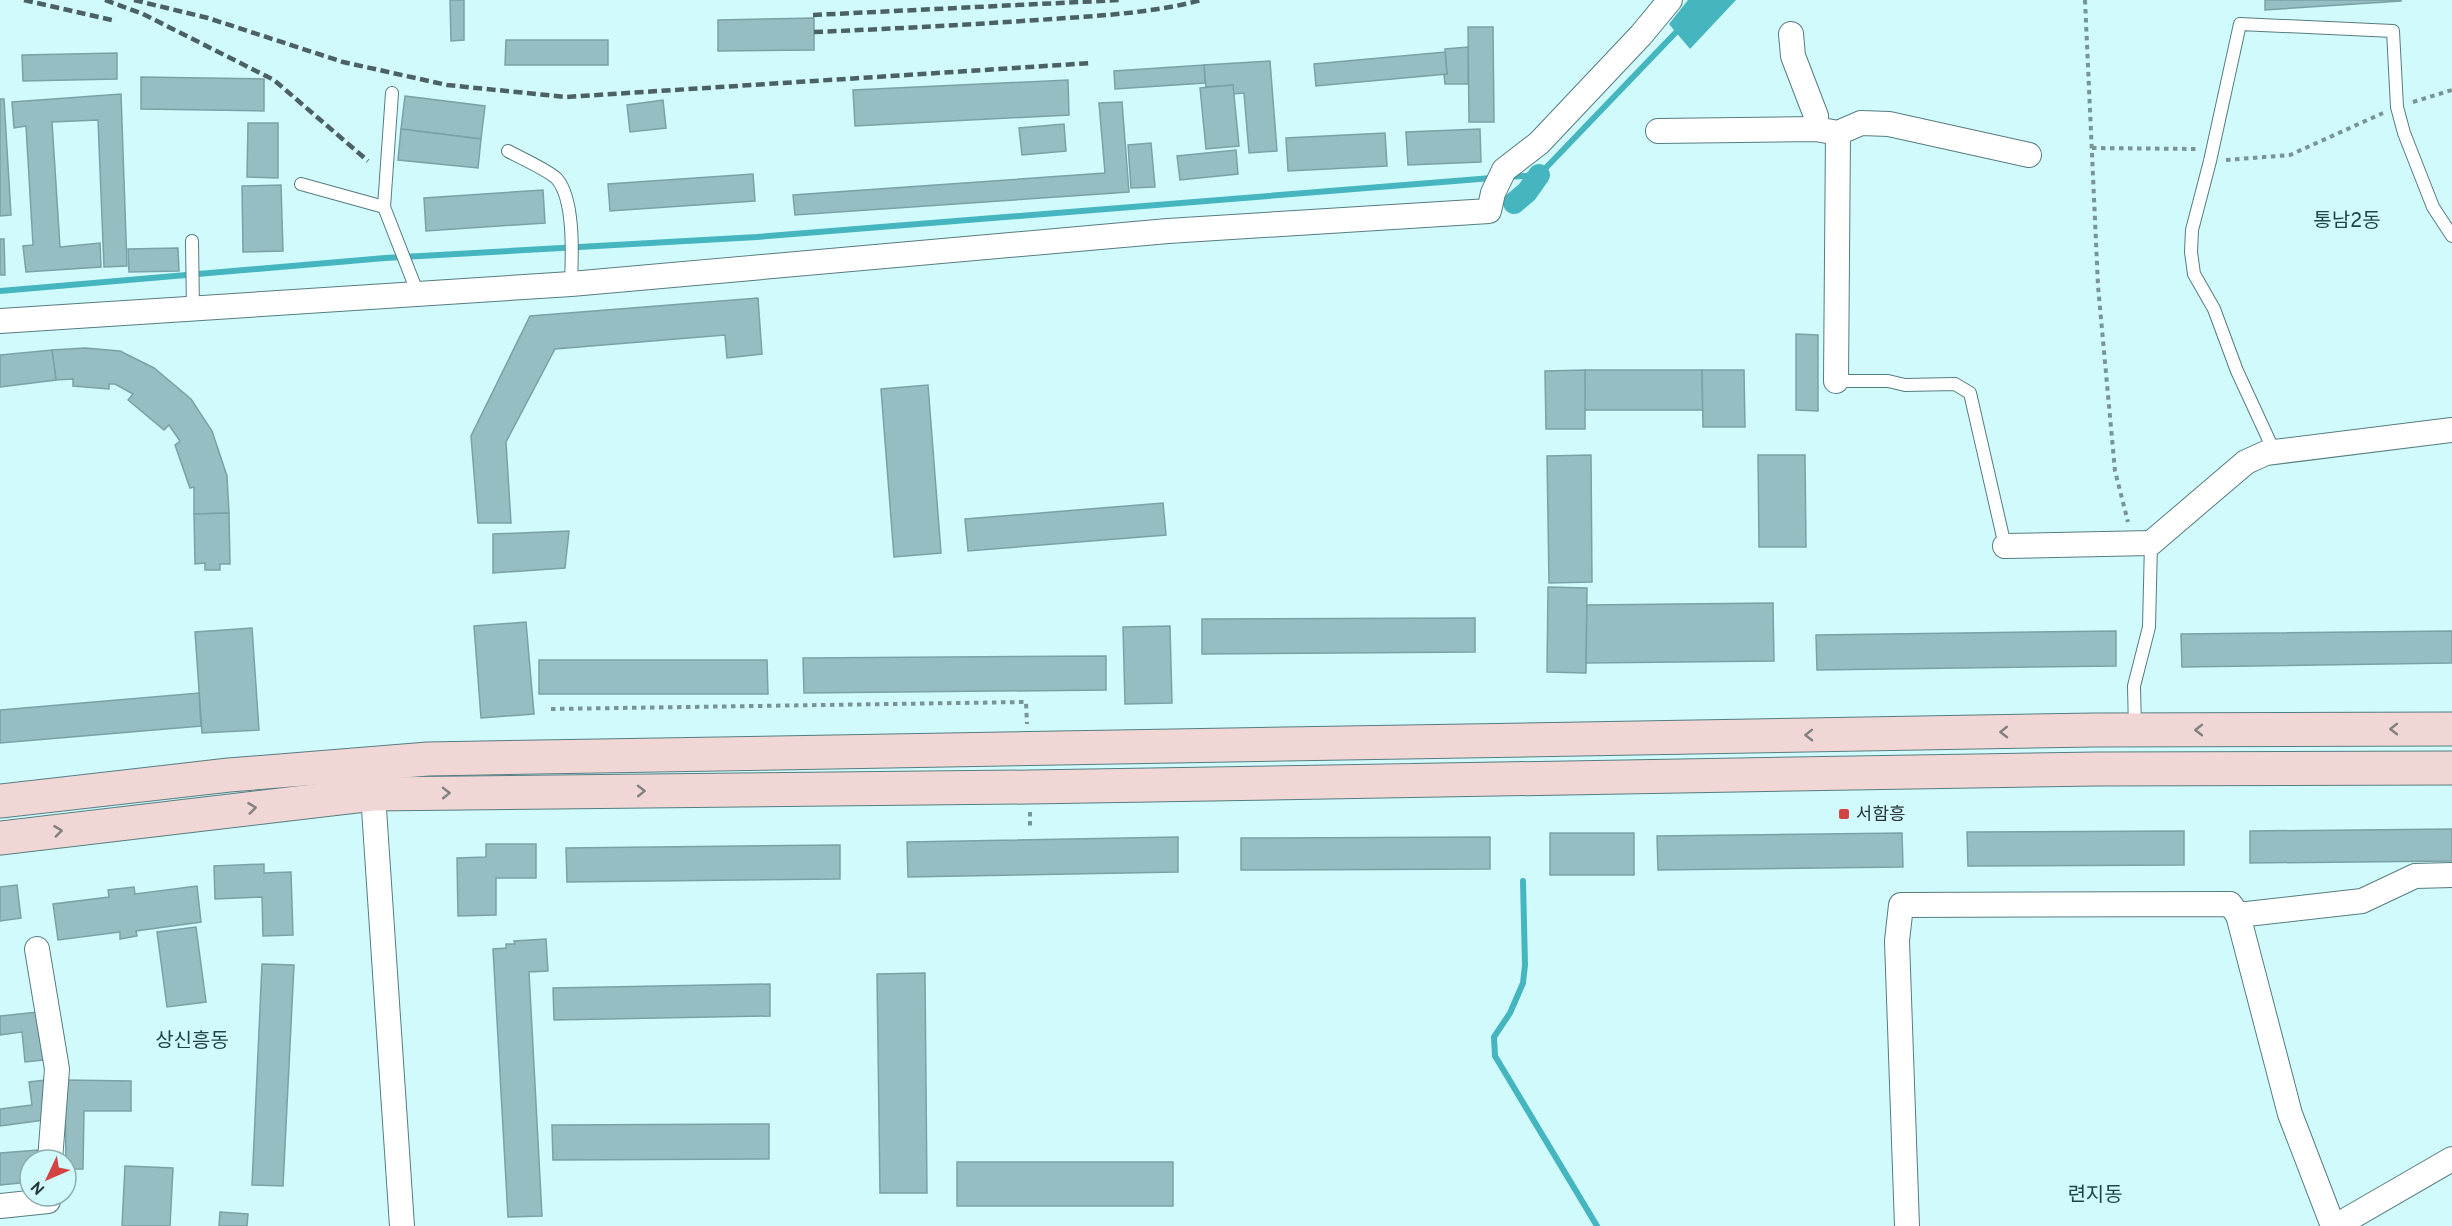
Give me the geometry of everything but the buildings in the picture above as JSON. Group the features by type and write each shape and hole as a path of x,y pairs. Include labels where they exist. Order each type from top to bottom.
{"main road":[{"path":"0,838 373,794 1041,786 2095,750 2135,730 2452,729"},
{"path":"0,801 229,775 428,759 1015,747 2095,750 2452,768"}],"street":[{"path":"0,321 193,303 416,288 571,273 1489,211 1493,193 1504,170 1539,143 1670,0"},
{"path":"1791,34 1793,56 1816,116 1827,131 1836,381"},
{"path":"1658,131 1827,131 1861,123 1889,124 2029,155"},
{"path":"2006,546 2142,543 2246,462 2274,451 2452,430"},
{"path":"365,763 373,794 402,1226"},
{"path":"2238,915 2362,901 2415,876 2452,875"},
{"path":"1906,1226 1897,941 1901,905 2230,904 2238,915 2290,1114 2335,1226 2452,1159"},
{"path":"37,949 57,1069 51,1148"},
{"path":"0,1206 18,1204"}],"lane":[{"path":"2274,451 2237,371 2214,309 2194,274 2191,252 2192,230 2240,24 2393,31 2397,107 2404,133 2433,207 2452,236"},
{"path":"392,93 384,207 416,288"},
{"path":"508,151 556,178 565,196 571,234 571,273"},
{"path":"301,184 384,207"},
{"path":"192,241 193,303"},
{"path":"1836,381 1888,381 1905,385 1955,384 1970,393 2006,546"},
{"path":"2135,730 2134,686 2149,627 2142,543"}],"path":[{"path":"2085,0 2098,286 2114,460 2142,543"},
{"path":"2092,148 2182,148 2211,156 2290,155 2397,107 2452,90"},
{"path":"551,709 1026,702"}],"water":[{"path":"1688,0 1736,0 1690,49 1669,24"}],"waterway":[{"path":"1508,177 1539,175 1681,27"},
{"path":"1514,203 1527,192 1539,175"},
{"path":"0,291 385,258 757,237 1492,178"},
{"path":"1523,881 1525,965 1523,983 1510,1013 1494,1037 1495,1056 1597,1226"}],"railway":[{"path":"24,0 112,20"},
{"path":"105,0 143,14 274,80 368,161"},
{"path":"134,0 208,18 343,62 447,85 566,97 1092,63"},
{"path":"813,15 1121,0"},
{"path":"814,32 1100,16 1182,5 1202,0"}],"place":[{"name":"서함흥","path":"1844,814"}],"district":[{"name":"통남2동","path":"2347,220"},
{"name":"상신흥동","path":"192,1040"},
{"name":"련지동","path":"2095,1194"}]}
